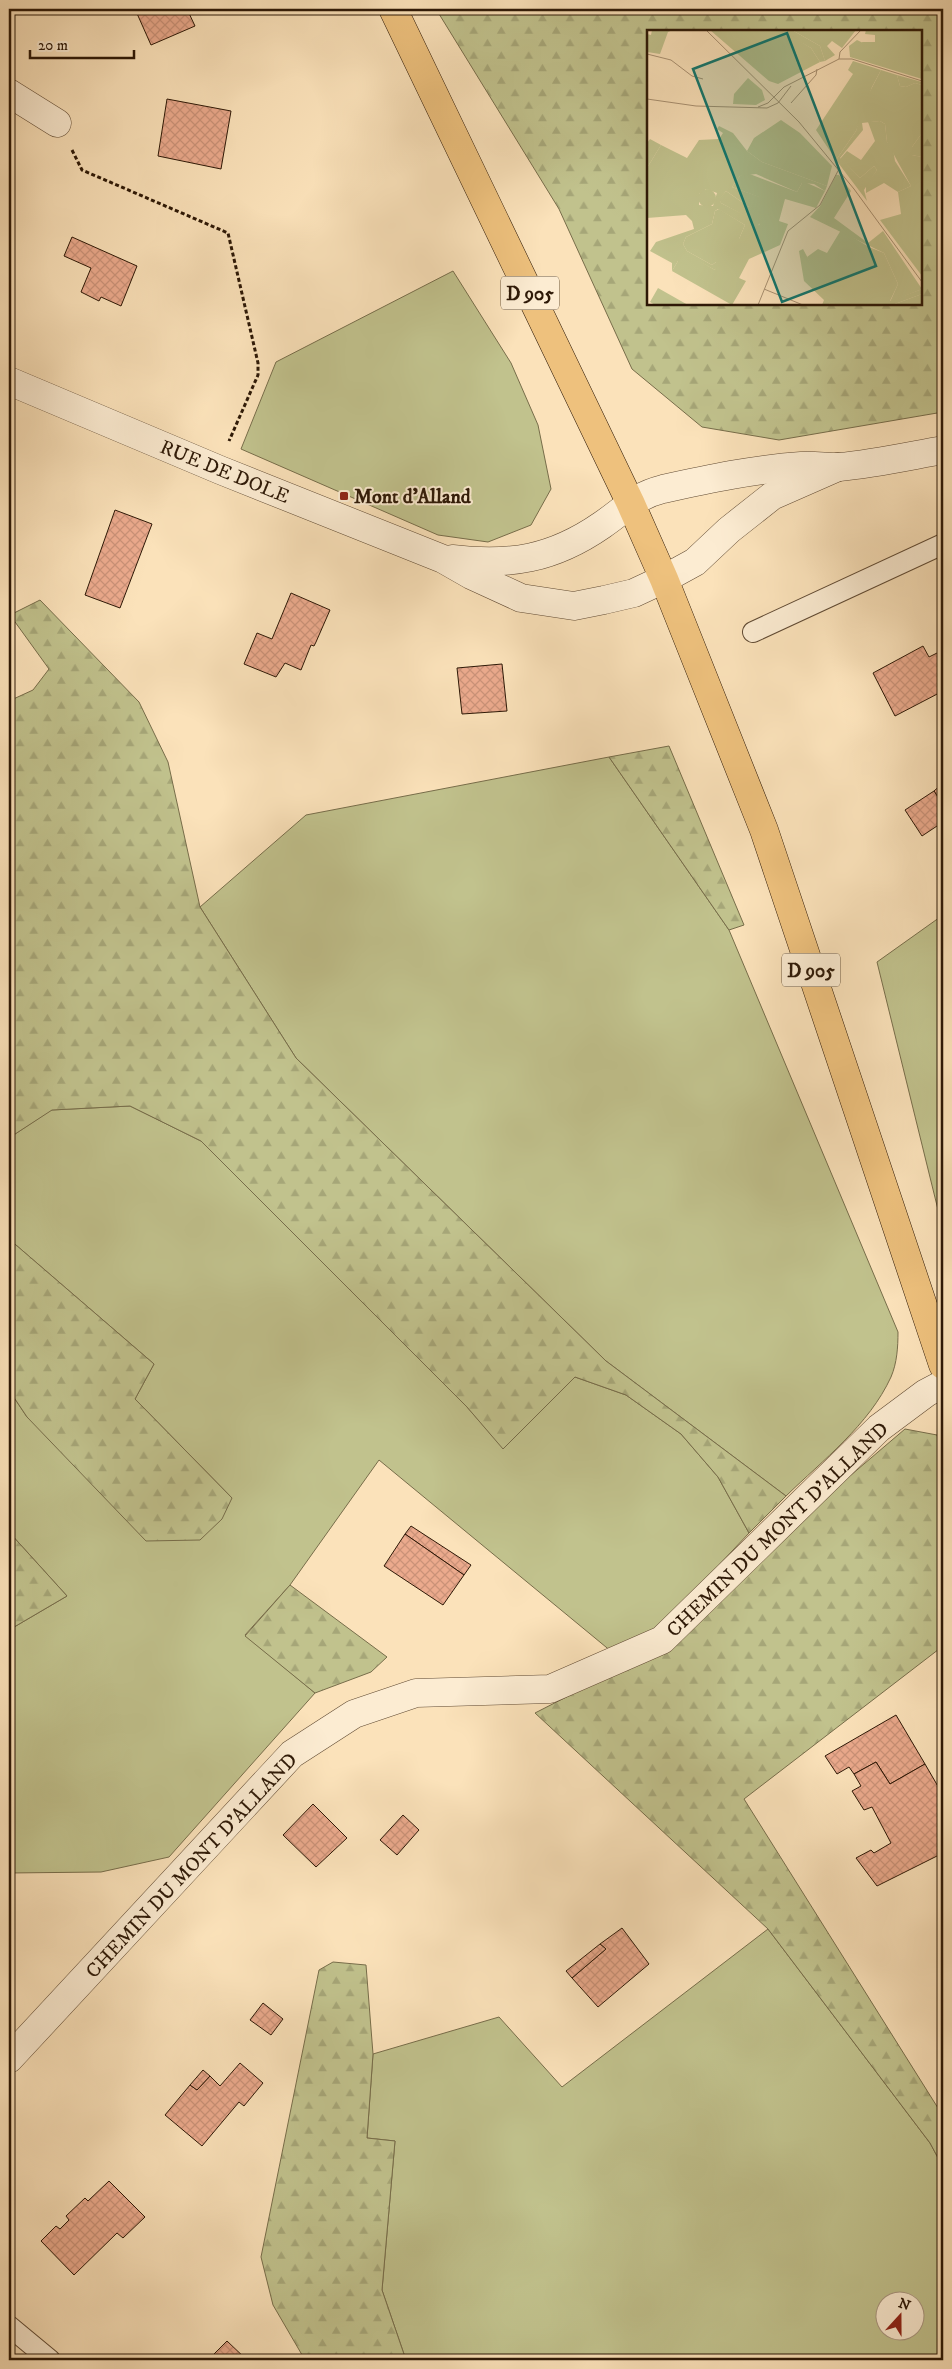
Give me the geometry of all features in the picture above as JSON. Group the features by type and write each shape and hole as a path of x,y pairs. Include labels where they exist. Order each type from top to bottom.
{"main road":[{"name":"D 905","path":"393,9 630,502 664,580 764,830 943,1365"}],"street":[{"path":"9,93 57,123"},
{"name":"RUE DE DOLE","path":"9,381 218,468 443,558 471,575 521,598 574,606 634,593 664,580 695,562 728,530 772,496 838,467"},
{"path":"838,467 943,450"},
{"name":"RUE DE DOLE","path":"443,558 478,562 509,562 546,555 577,541 604,524 630,502 660,490 746,473 801,466 838,467"},
{"name":"CHEMIN DU MONT D'ALLAND","path":"9,2059 292,1754 354,1714 416,1693 550,1689 662,1640 879,1428 926,1393 943,1384"}],"lane":[{"path":"753,632 943,544"},
{"path":"9,2326 50,2360"}],"path":[{"path":"57,123 82,170 228,233 258,363 258,375 218,468"}],"green space":[{"path":"436,9 943,9 943,412 779,440 702,427 632,369 559,209"},
{"path":"453,271 511,363 538,425 551,489 531,525 488,542 438,535 241,449 276,362"},
{"path":"40,600 139,702 168,762 200,907 296,1058 606,1361 786,1496 749,1533 718,1477 681,1434 626,1395 575,1377 503,1449 467,1407 201,1141 130,1106 52,1110 9,1138 9,701 33,690 49,669 10,615"},
{"path":"669,746 744,925 729,930 609,757"},
{"path":"609,757 729,930 898,1332 897,1355 893,1372 871,1411 830,1455 786,1496 606,1361 296,1058 200,907 306,815"},
{"path":"943,915 943,1230 877,962"},
{"path":"130,1106 201,1141 467,1407 503,1448 575,1377 626,1395 681,1434 718,1477 749,1533 688,1598 652,1630 612,1652 379,1460 290,1585 245,1635 315,1693 169,1857 101,1872 9,1873 9,1630 67,1596 9,1532 9,1390 27,1417 232,1498 135,1399 154,1364 9,1239 9,1138 51,1110"},
{"path":"9,1239 154,1364 135,1399 232,1498 222,1519 200,1540 146,1541 27,1417 9,1390"},
{"path":"905,1429 937,1435 943,1458 943,1646 744,1799 943,2116 943,2167 930,2143 768,1929 535,1713 627,1666"},
{"path":"9,1532 67,1596 9,1630"},
{"path":"290,1585 387,1657 371,1672 315,1693 245,1636"},
{"path":"768,1929 930,2143 943,2167 943,2360 406,2360 382,2290 395,2141 367,2138 373,2054 499,2017 562,2087"},
{"path":"333,1962 366,1965 373,2054 367,2138 395,2141 382,2290 406,2360 305,2360 273,2305 261,2257 319,1970"}],"building":[{"path":"135,9 187,9 195,26 151,45"},
{"path":"167,99 231,111 221,169 158,156"},
{"path":"72,237 137,266 121,306 101,297 99,301 81,292 91,268 64,256"},
{"path":"115,510 152,524 120,608 85,595"},
{"path":"291,593 330,610 314,646 311,645 301,670 285,663 276,677 244,664 257,633 272,639"},
{"path":"923,646 929,657 943,650 943,678 941,679 943,691 895,716 873,673"},
{"path":"502,664 507,711 462,714 457,668"},
{"path":"943,783 943,805 934,791"},
{"path":"934,791 943,805 943,822 922,836 905,810"},
{"path":"411,1526 471,1565 464,1575 405,1534"},
{"path":"405,1534 464,1575 443,1605 384,1566"},
{"path":"896,1715 925,1764 890,1784 876,1762 854,1774 849,1767 837,1774 825,1756"},
{"path":"876,1762 890,1784 925,1764 943,1795 943,1853 877,1886 856,1858 871,1850 874,1853 891,1843 872,1807 864,1810 852,1791 861,1786 854,1774"},
{"path":"313,1804 347,1838 316,1867 283,1835"},
{"path":"403,1815 419,1830 397,1855 380,1840"},
{"path":"622,1928 649,1964 598,2007 572,1978 606,1949 600,1944"},
{"path":"600,1944 606,1949 572,1978 566,1971"},
{"path":"263,2003 283,2019 271,2035 250,2020"},
{"path":"240,2063 263,2083 244,2106 239,2102 202,2146 165,2115 190,2085 197,2090 210,2076 220,2086"},
{"path":"203,2070 210,2076 197,2090 190,2085"},
{"path":"109,2181 145,2217 123,2238 117,2233 74,2275 41,2241 56,2226 60,2229 69,2220 66,2216 85,2198 88,2201"},
{"path":"227,2341 247,2360 208,2360"}],"place":[{"name":"Mont d'Alland","path":"344,496"}]}
